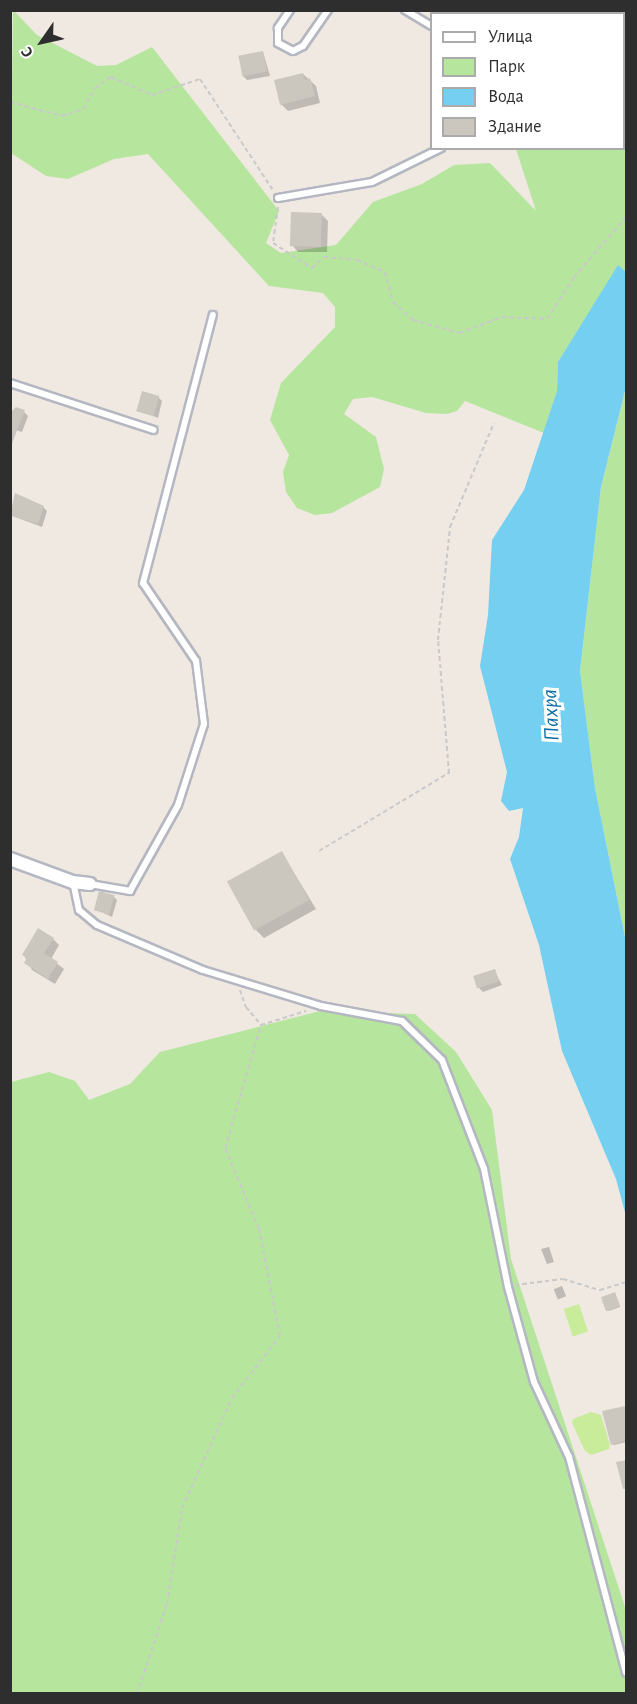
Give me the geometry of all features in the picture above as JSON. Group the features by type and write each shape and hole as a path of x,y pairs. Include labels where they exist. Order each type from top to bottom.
{"street":[{"path":"10,859 74,882 90,884"}],"lane":[{"path":"290,10 279,28 278,44 293,51 303,46 328,10"},
{"path":"405,10 430,25"},
{"path":"278,198 372,182 437,150"},
{"path":"90,884 130,891 178,805 204,724 196,661 142,583 213,315"},
{"path":"10,383 154,430"},
{"path":"74,882 79,910 97,925 203,970 236,981 321,1006 402,1021 442,1060 484,1169 508,1287 534,1382 569,1457 627,1673"}],"path":[{"path":"10,102 62,116 83,109 95,88 111,77 152,95 200,79 278,198 278,221 273,243 312,268 324,257 357,260 385,272 393,302 413,320 459,333 502,317 546,319 574,277 627,216"},
{"path":"320,851 448,773 438,639 450,527 494,423"},
{"path":"236,981 246,1007 261,1025"},
{"path":"261,1025 321,1006"},
{"path":"137,1694 167,1604 182,1508 232,1398 280,1336 259,1229 225,1148 261,1025"},
{"path":"519,1284 562,1279 600,1290 627,1282"}],"green space":[{"path":"13,10 37,35 97,66 116,65 152,47 279,211 266,243 281,253 336,245 373,202 422,184 454,165 490,163 536,211 516,150 625,150 625,12 526,12 626,11 626,272 618,266 558,362 557,391 544,433 465,401 457,411 447,414 426,413 372,397 353,399 344,414 376,437 384,469 380,487 332,513 315,515 297,508 286,492 283,472 289,455 270,420 281,383 335,327 335,307 323,293 269,286 148,154 114,159 68,179 46,176 11,153"},
{"path":"626,387 626,942 595,788 580,671 601,487"},
{"path":"320,1011 415,1014 456,1052 492,1110 511,1259 626,1610 626,1693 11,1694 11,1082 49,1072 75,1081 89,1100 130,1084 160,1052"},
{"path":"579,1304 588,1332 573,1337 564,1309"},
{"path":"591,1412 601,1415 610,1445 609,1449 591,1455 585,1451 572,1423 573,1419"}],"water":[{"name":"Пахра","path":"618,265 626,272 626,387 601,487 580,671 595,788 626,942 626,1216 616,1179 562,1051 539,945 510,859 519,837 523,808 509,811 501,801 507,772 480,666 488,615 492,540 524,490 557,391 558,362"}],"building":[{"path":"263,51 267,72 242,76 238,56"},
{"path":"303,73 305,80 310,78 315,96 280,105 274,80"},
{"path":"291,212 322,213 321,247 290,246"},
{"path":"142,391 159,396 154,416 136,411"},
{"path":"16,407 25,410 11,446 10,413"},
{"path":"15,493 44,506 38,524 10,515"},
{"path":"282,851 309,900 254,931 227,882"},
{"path":"99,891 114,895 109,914 94,910"},
{"path":"38,928 54,938 44,953 58,962 48,979 24,963 27,958 22,955"},
{"path":"495,969 499,981 477,988 473,976"},
{"path":"615,1292 620,1306 606,1311 601,1297"},
{"path":"625,1406 627,1440 611,1445 602,1411"},
{"path":"627,1460 627,1489 623,1489 616,1462"}]}
